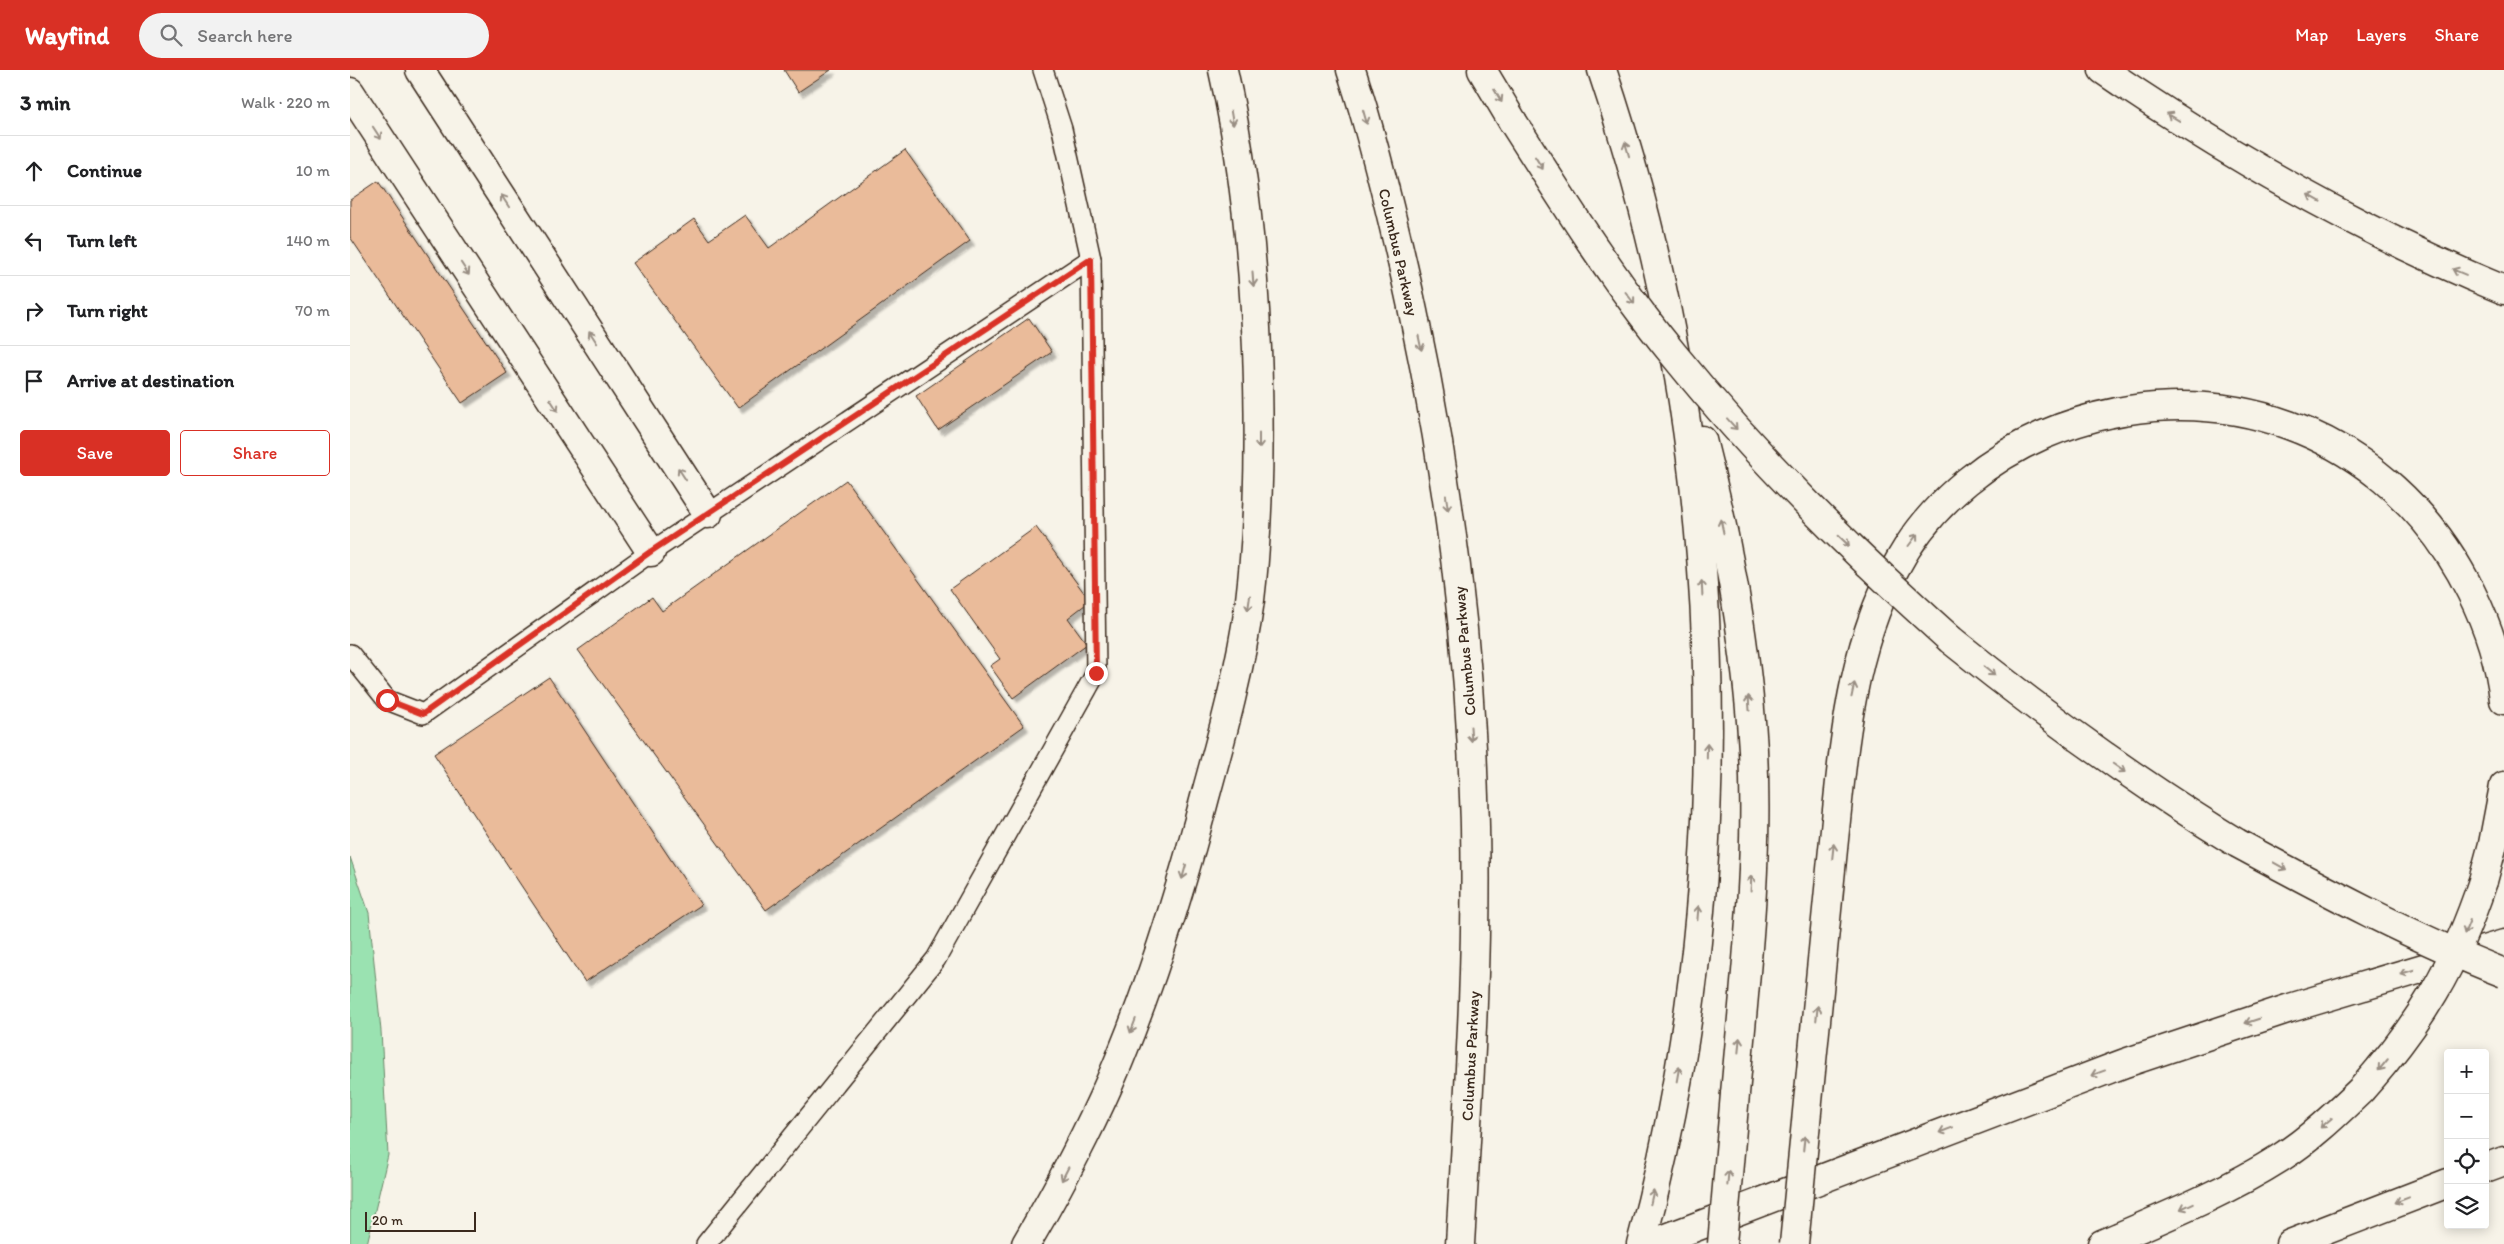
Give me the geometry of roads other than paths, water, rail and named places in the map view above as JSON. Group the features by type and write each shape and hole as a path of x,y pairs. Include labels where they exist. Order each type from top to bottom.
{"main road":[{"path":"420,70 708,514"},
{"path":"1026,1244 1086,1134 1120,1060 1149,985 1198,825 1228,712 1242,648 1254,550 1259,470 1259,390 1250,234 1239,155 1223,70"},
{"name":"Columbus Parkway","path":"1351,70 1391,215 1429,386 1451,534 1467,681 1473,764 1475,910 1472,1014 1460,1244"},
{"path":"1482,70 1579,225 1627,295 1728,419 1833,531 1951,640 2063,729 2154,792 2237,843 2323,890 2407,931 2504,973"},
{"path":"1602,70 1640,196 1714,488 1732,570 1746,662 1753,751 1754,837 1722,1244"},
{"path":"2103,70 2157,107 2253,165 2451,268 2504,290"},
{"path":"350,92 650,552"},
{"path":"1640,196 1669,329 1686,436 1700,561 1706,664 1707,756 1699,906 1688,1009 1669,1122 1641,1244"},
{"path":"1794,1244 1842,757 1856,678 1869,629 1885,588 1908,547 1934,513 1962,486 1995,461 2030,441 2069,424 2113,412 2155,407 2198,406 2241,411 2278,421 2319,436 2355,457 2388,481 2416,509 2442,540 2481,612 2494,650 2504,700"},
{"path":"2102,1244 2219,1191 2281,1158 2308,1138 2361,1090 2400,1045 2440,984 2456,953 2483,880 2493,844 2504,786"},
{"path":"1651,1244 2125,1063 2290,1008 2504,944"},
{"path":"2489,1167 2504,1161"},
{"path":"2290,1244 2445,1184"}],"lane":[{"path":"706,1244 936,959 1096,673 1091,259 1062,129 1043,70"},
{"path":"350,654 387,700 423,714 650,552 1091,259"}]}
